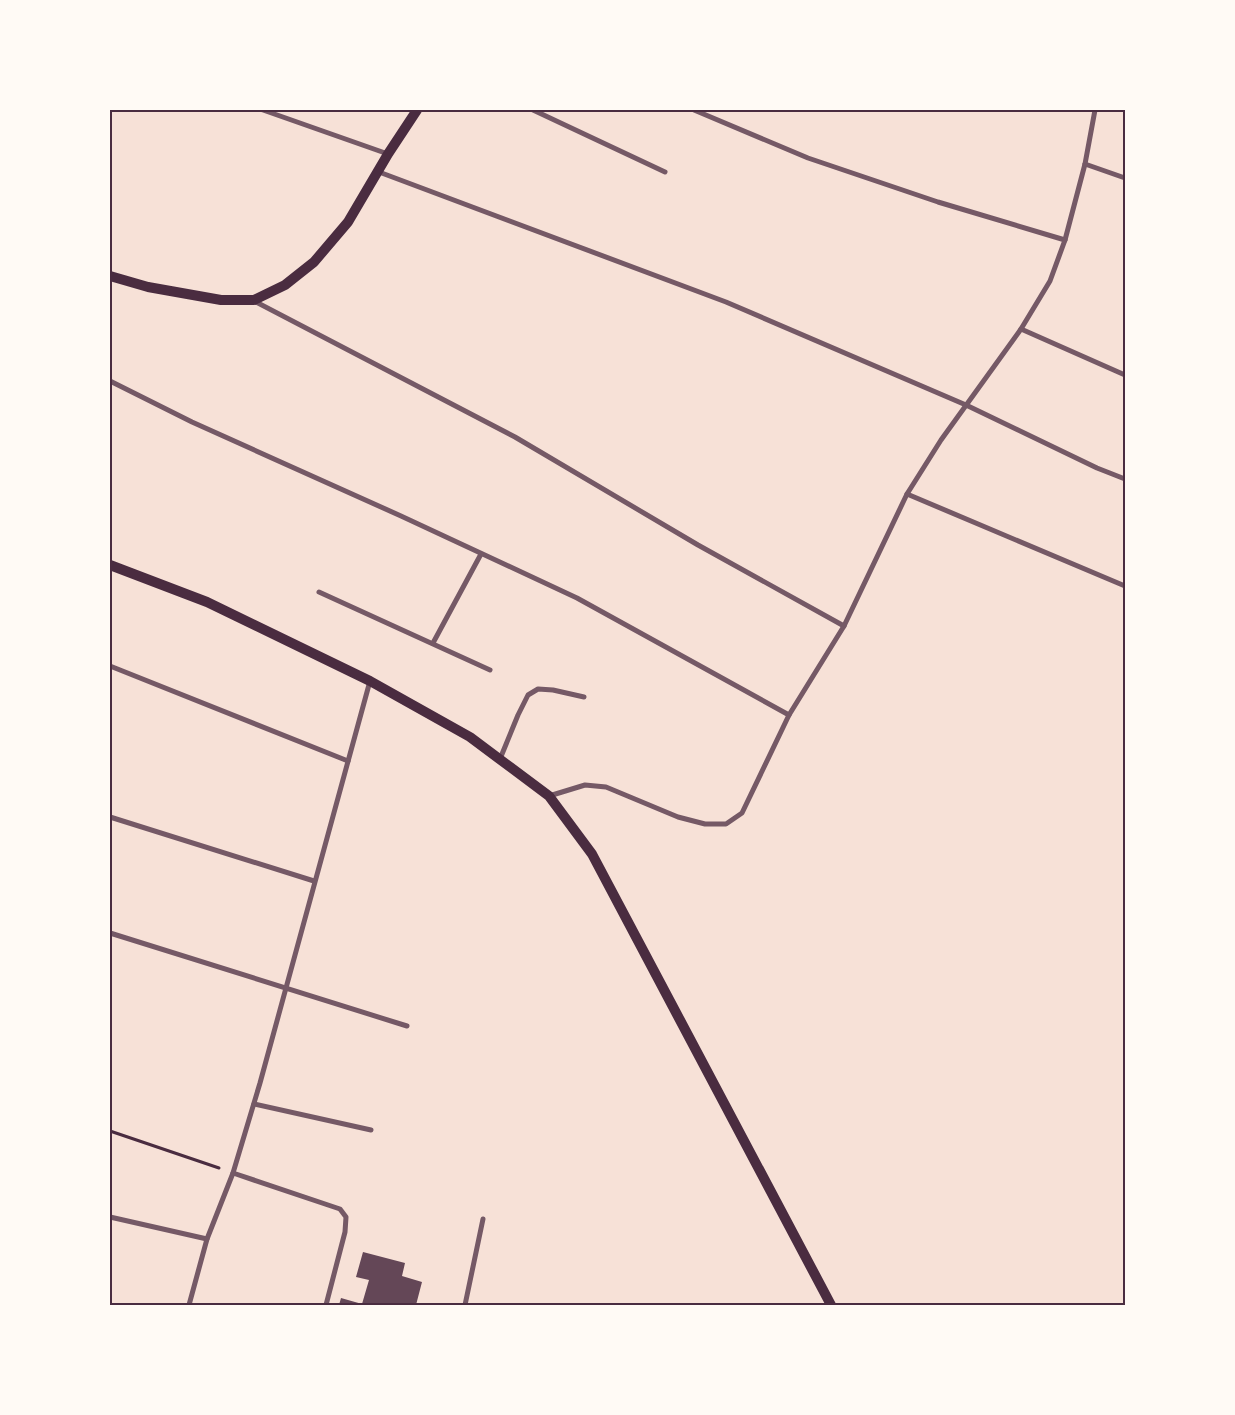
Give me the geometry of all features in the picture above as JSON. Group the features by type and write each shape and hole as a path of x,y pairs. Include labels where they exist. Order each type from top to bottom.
{"main road":[{"path":"110,276 148,287 221,300 254,300 285,285 314,262 348,222 388,154 418,110"},
{"path":"110,565 207,602 370,681 470,737 548,796 592,854 831,1305"}],"street":[{"path":"263,110 388,154"},
{"path":"533,110 665,172"},
{"path":"694,110 808,158 938,202 1065,240"},
{"path":"548,796 584,784 606,787 678,817 705,824 726,824 742,813 788,715 844,626 908,494 941,440 1021,329 1050,280 1065,240 1085,164 1095,110"},
{"path":"1085,164 1125,178"},
{"path":"379,172 726,302 966,404 1097,468 1125,479"},
{"path":"254,300 515,437 698,545 844,626"},
{"path":"1021,329 1125,375"},
{"path":"110,381 192,422 577,598 788,715"},
{"path":"908,494 1125,586"},
{"path":"433,643 481,554"},
{"path":"319,592 490,670"},
{"path":"110,666 348,761"},
{"path":"188,1305 207,1240 233,1173 254,1104 370,681"},
{"path":"499,759 528,695 538,689 553,690 584,697"},
{"path":"110,817 314,881"},
{"path":"110,934 407,1026"},
{"path":"254,1104 370,1130"},
{"path":"233,1173 340,1209 346,1217 326,1305"},
{"path":"110,1217 207,1240"},
{"path":"465,1305 484,1219"}],"path":[{"path":"110,1131 233,1173"}],"building":[{"path":"363,1252 405,1263 402,1276 422,1282 416,1305 339,1305 341,1298 362,1304 369,1280 356,1277"}]}
